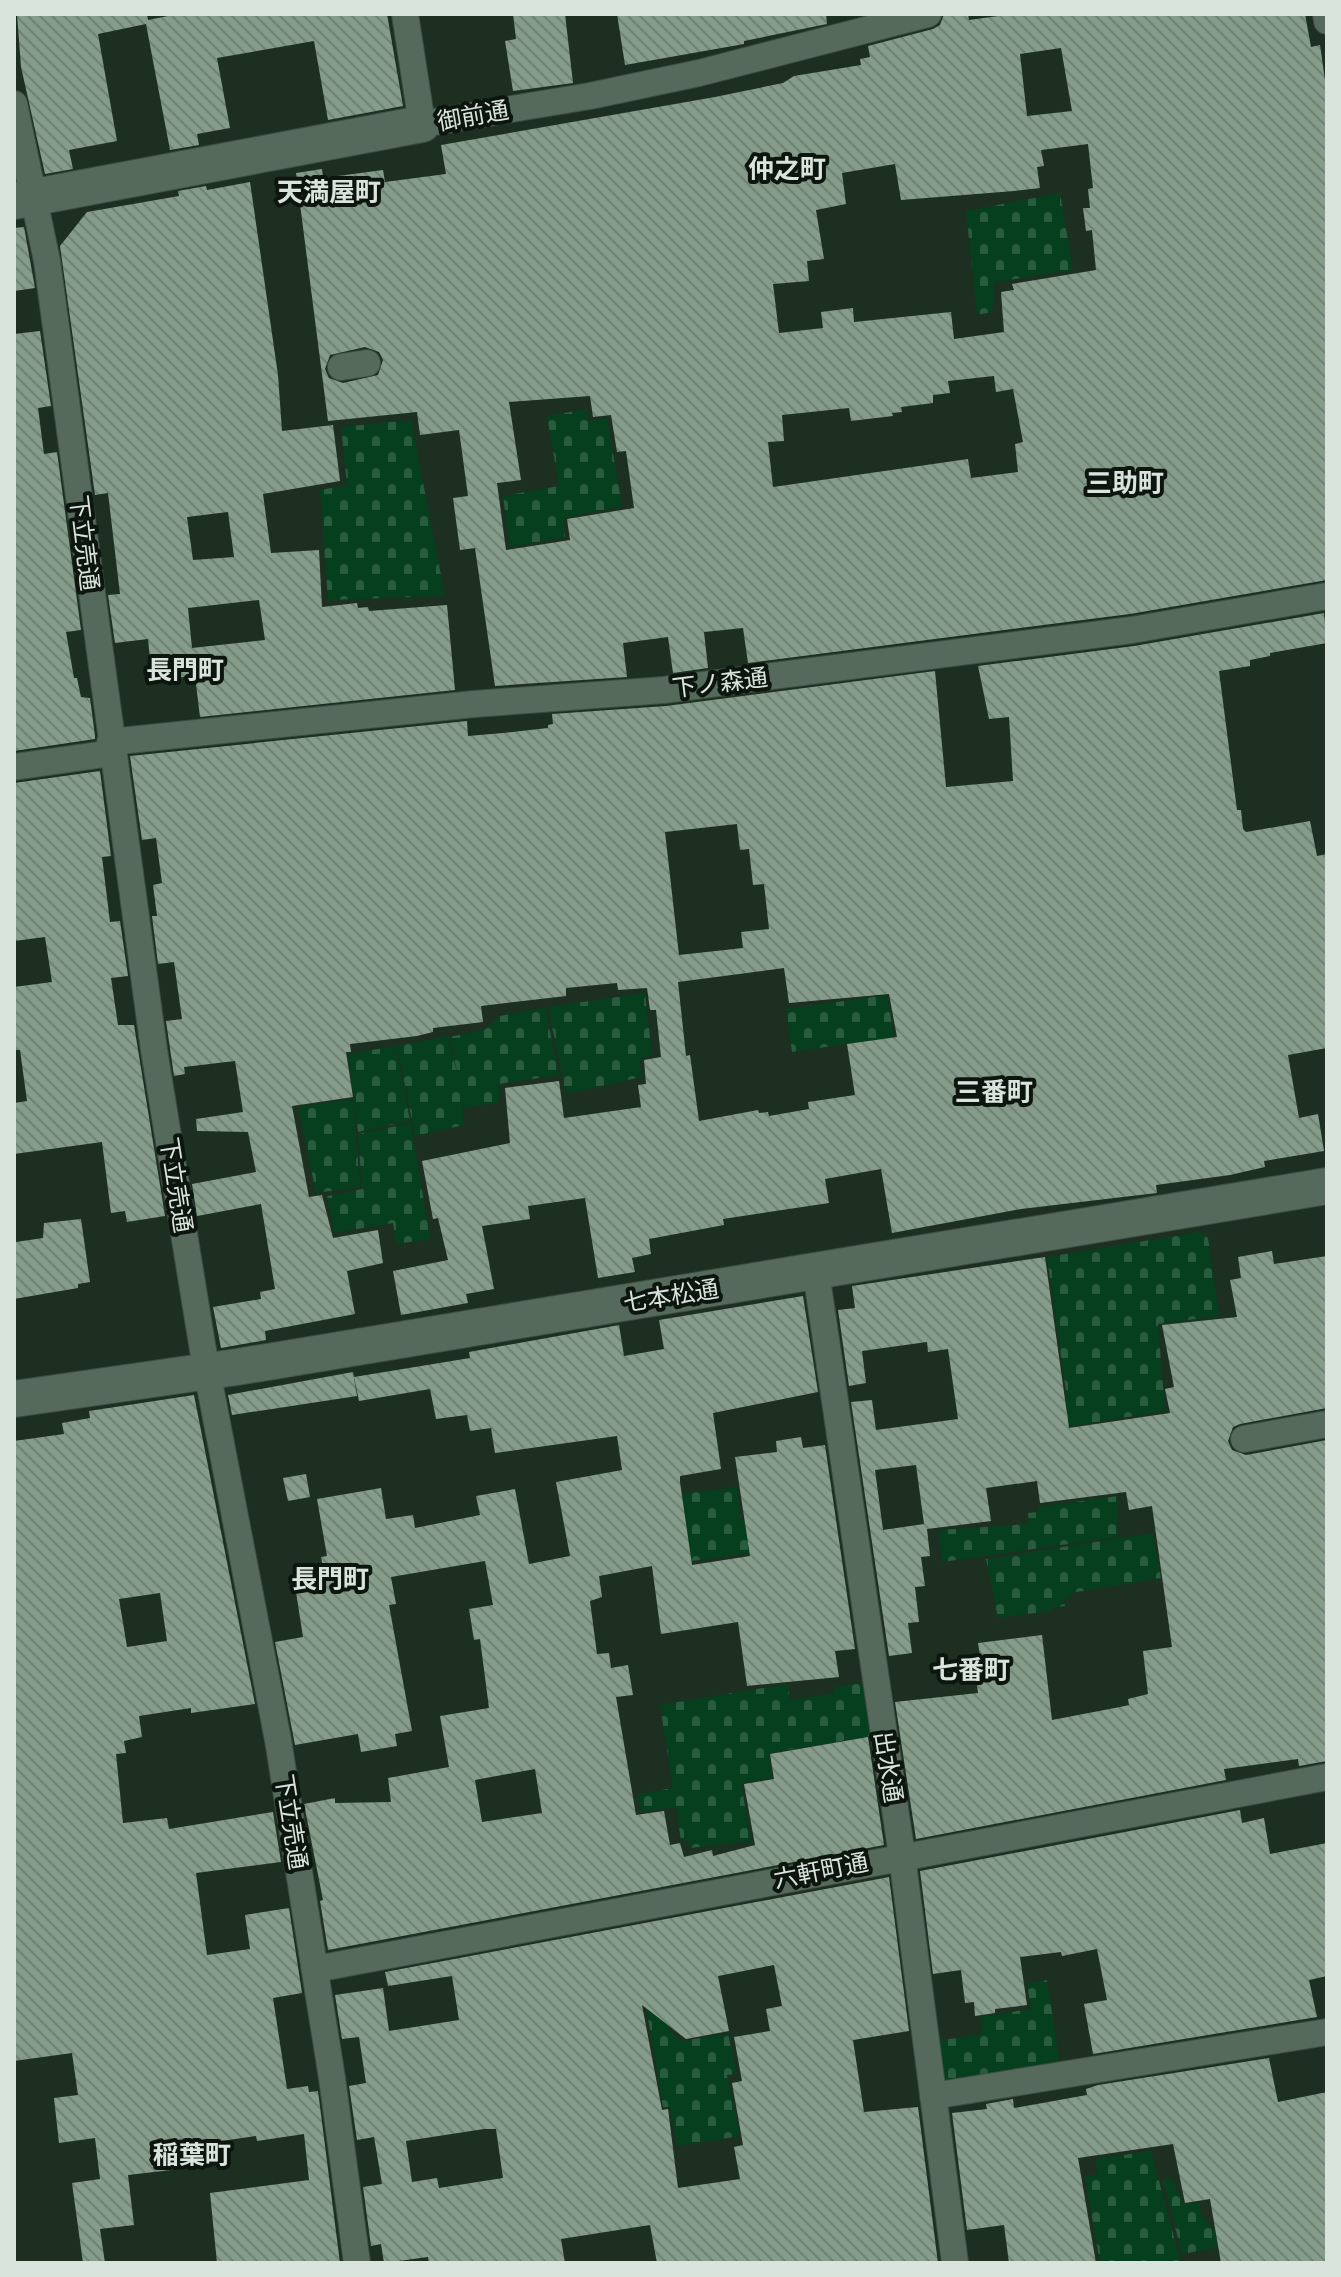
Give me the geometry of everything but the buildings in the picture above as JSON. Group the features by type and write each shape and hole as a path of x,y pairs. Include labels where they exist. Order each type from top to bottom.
{"street":[{"path":"405,14 422,124"},
{"name":"御前通","path":"25,199 422,124 590,96 699,73 928,14"},
{"path":"1326,14 1327,21"},
{"name":"下立売通","path":"14,104 25,199 111,748 154,1050 208,1370 278,1740 316,1969 357,2263"},
{"name":"下ノ森通","path":"14,767 111,748 460,706 664,690 1132,630 1327,596"},
{"name":"七本松通","path":"14,1399 816,1272 1327,1186"},
{"name":"出水通","path":"816,1272 902,1856 955,2263"},
{"path":"1244,1439 1327,1424"},
{"name":"六軒町通","path":"316,1969 902,1856 1014,1839 1327,1777"},
{"path":"933,2096 1327,2032"}],"green space":[{"path":"1060,193 1073,270 995,282 992,312 977,315 966,211"},
{"path":"586,409 588,421 607,418 622,506 564,518 565,537 510,547 503,496 559,486 547,416"},
{"path":"411,420 445,596 328,600 320,490 347,485 341,427"},
{"path":"645,993 652,1055 640,1059 641,1077 566,1094 548,1007"},
{"path":"887,995 894,1037 792,1052 786,1009"},
{"path":"545,1007 559,1075 499,1084 499,1102 464,1108 462,1100 464,1125 415,1136 397,1046 447,1036 459,1079 449,1037 484,1030 500,1016"},
{"path":"396,1046 410,1121 358,1132 348,1054"},
{"path":"353,1099 360,1187 316,1193 298,1107"},
{"path":"411,1123 430,1239 396,1244 393,1223 334,1233 327,1196 362,1189 358,1134"},
{"path":"1199,1232 1208,1238 1219,1316 1158,1324 1165,1411 1028,1433 1024,1404 1067,1398 1047,1257"},
{"path":"737,1487 741,1522 752,1521 761,1552 691,1561 682,1494"},
{"path":"1118,1496 1117,1537 942,1562 939,1530 1029,1524 1028,1513 1038,1512 1037,1507"},
{"path":"1153,1533 1161,1578 1071,1593 1071,1597 1064,1599 1065,1606 1051,1608 1051,1611 998,1618 986,1559"},
{"path":"862,1683 871,1736 769,1753 772,1778 741,1783 751,1841 690,1848 689,1840 681,1841 676,1807 641,1812 637,1794 673,1788 660,1705 787,1684 790,1700 834,1693 834,1687"},
{"path":"650,1976 670,2031 681,2041 728,2034 737,2074 727,2075 740,2136 677,2146 670,2107 663,2107 641,1977"},
{"path":"1047,1980 1060,2064 943,2082 937,2041 982,2034 980,2017 1031,2009 1027,1983"},
{"path":"1151,2151 1181,2263 1100,2263 1085,2176 1098,2174 1096,2159"},
{"path":"1171,2177 1184,2205 1199,2203 1201,2215 1217,2234 1286,2235 1182,2254 1163,2180"}],"district":[{"name":"仲之町","path":"787,169"},
{"name":"天満屋町","path":"329,192"},
{"name":"三助町","path":"1125,483"},
{"name":"長門町","path":"185,670"},
{"name":"三番町","path":"994,1092"},
{"name":"長門町","path":"330,1579"},
{"name":"七番町","path":"971,1670"},
{"name":"稲葉町","path":"192,2155"}]}
